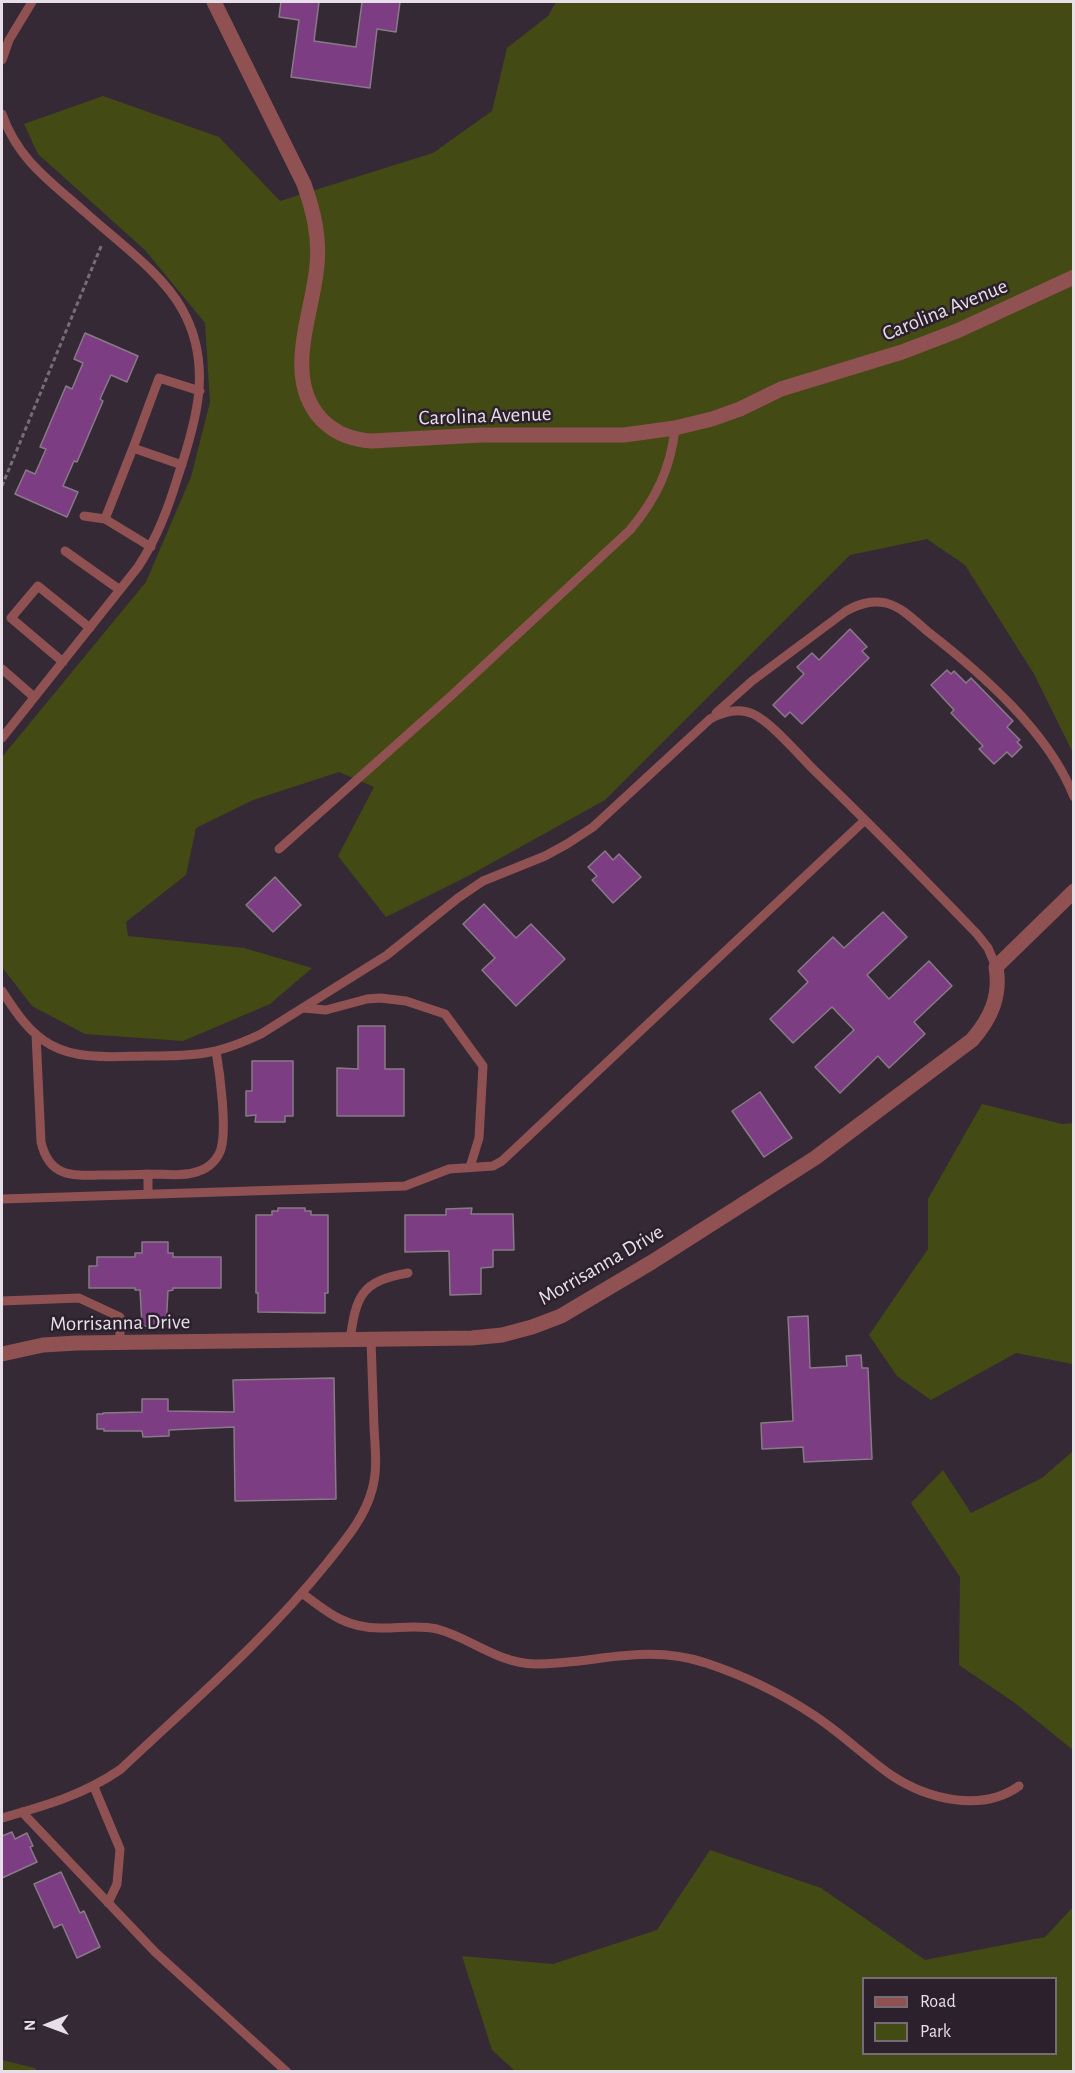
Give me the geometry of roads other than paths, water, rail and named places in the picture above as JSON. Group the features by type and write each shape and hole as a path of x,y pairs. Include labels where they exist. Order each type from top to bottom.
{"street":[{"name":"Carolina Avenue","path":"214,2 303,184 313,212 318,237 318,263 306,328 303,384 316,414 342,435 372,441 481,435 624,435 675,428 740,409 781,389 902,352 957,331 1074,277"},
{"path":"996,967 1074,891"},
{"name":"Morrisanna Drive","path":"2,1354 43,1345 472,1338 502,1335 561,1316 642,1268 815,1158 972,1040 984,1026 993,1010 998,992 996,967"}],"lane":[{"path":"2,60 9,40 32,2"},
{"path":"2,114 9,134 29,162 149,270 181,308 192,329 198,352 200,391 193,433 164,520 151,547 120,590 2,738"},
{"path":"105,519 159,378 200,391"},
{"path":"279,849 452,695 630,530 646,511 659,490 671,455 675,428"},
{"path":"133,448 182,465"},
{"path":"84,516 105,519 151,547"},
{"path":"65,550 120,590"},
{"path":"63,662 11,618 38,586 90,628"},
{"path":"2,991 16,1012 36,1034 50,1045 88,1056 170,1056 216,1051 261,1034 387,955 458,898 483,882 545,856 593,827 752,681 846,611 873,602 886,603 899,608 945,645 1018,713 1061,771 1074,797"},
{"path":"2,669 34,697"},
{"path":"710,719 724,712 737,710 755,715 774,730 977,934 988,948 996,967"},
{"path":"2,1199 405,1186 449,1169 493,1166 502,1161 865,820"},
{"path":"302,1008 326,1010 367,999 380,998 406,1001 445,1014 483,1066 480,1137 470,1167"},
{"path":"36,1034 41,1142 44,1154 51,1166 61,1172 74,1175 198,1172 209,1167 216,1159 223,1139 220,1077 216,1051"},
{"path":"148,1174 148,1194"},
{"path":"350,1340 354,1311 360,1296 369,1287 383,1279 408,1273"},
{"path":"2,1301 79,1298 120,1317 120,1343"},
{"path":"2,1818 69,1798 94,1787 121,1769 267,1632 302,1593 360,1520 373,1488 376,1467 371,1340"},
{"path":"302,1593 346,1623 363,1628 416,1626 436,1629 456,1635 498,1656 531,1664 563,1663 625,1654 682,1657 705,1663 790,1700 813,1714 892,1775 913,1787 962,1801 980,1801 997,1797 1019,1786"},
{"path":"94,1787 120,1849 117,1884 108,1903"},
{"path":"22,1812 154,1952 287,2072"}]}
